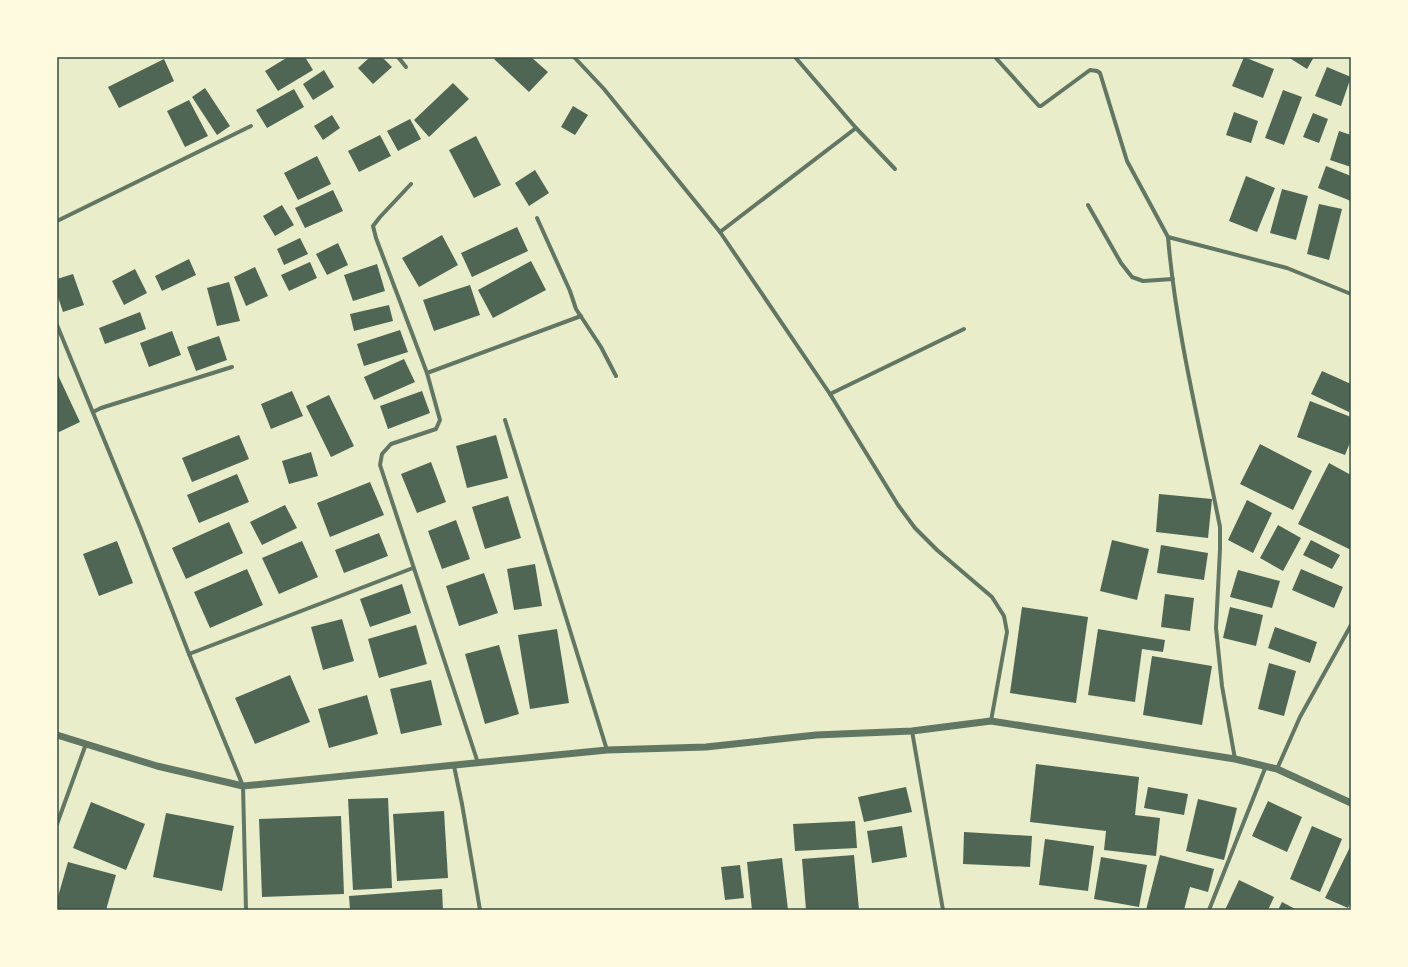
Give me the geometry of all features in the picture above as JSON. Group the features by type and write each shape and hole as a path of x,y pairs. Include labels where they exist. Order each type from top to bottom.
{"street":[{"path":"398,57 406,67"},
{"path":"574,57 604,89 720,232 830,394 898,505 915,528 936,550 992,597 1004,616 1007,632 991,722"},
{"path":"795,57 856,128 895,169"},
{"path":"994,57 1039,106 1090,70 1100,73 1127,161 1168,237 1172,279 1189,377 1220,527 1216,628 1222,686 1235,759"},
{"path":"57,221 251,126"},
{"path":"720,232 856,128"},
{"path":"411,184 380,216 373,226 376,238 427,374 440,420 436,429 391,444 382,454 380,465 478,763"},
{"path":"1088,205 1122,263 1132,277 1143,281 1172,279"},
{"path":"537,218 570,291 576,308 601,347 616,376"},
{"path":"1168,237 1287,268 1351,294"},
{"path":"427,374 581,316"},
{"path":"57,325 243,786 246,910"},
{"path":"830,394 964,329"},
{"path":"93,412 101,408 232,367"},
{"path":"505,420 607,750"},
{"path":"189,654 413,568"},
{"path":"1277,770 1300,717 1351,625"},
{"path":"57,735 157,766 243,786 607,750 706,747 816,735 912,731 991,722 1235,759 1277,770 1351,803"},
{"path":"912,731 943,910"},
{"path":"57,824 86,744"},
{"path":"454,766 480,910"},
{"path":"1209,910 1266,766"}],"building":[{"path":"288,57 305,57 313,70 278,91 265,71"},
{"path":"370,57 382,57 392,67 373,84 358,68"},
{"path":"496,57 531,57 548,72 529,92 494,59"},
{"path":"1244,57 1274,69 1263,98 1232,86"},
{"path":"1288,57 1314,57 1307,69"},
{"path":"164,59 174,81 119,108 108,87"},
{"path":"1327,67 1351,77 1341,106 1315,96"},
{"path":"324,70 334,87 313,100 303,84"},
{"path":"453,83 469,99 429,137 414,120"},
{"path":"205,88 230,126 217,135 192,97"},
{"path":"294,89 304,107 267,128 256,110"},
{"path":"1283,90 1302,97 1284,145 1265,138"},
{"path":"189,100 208,136 185,147 167,111"},
{"path":"573,106 588,115 575,135 561,127"},
{"path":"1234,112 1258,121 1251,143 1226,135"},
{"path":"1313,113 1328,119 1319,143 1303,137"},
{"path":"332,115 340,128 323,140 314,126"},
{"path":"410,119 421,139 398,151 387,131"},
{"path":"1339,131 1351,135 1351,167 1330,160"},
{"path":"380,135 391,156 359,172 348,151"},
{"path":"476,136 501,185 474,198 449,150"},
{"path":"317,156 331,184 298,200 284,173"},
{"path":"1326,166 1351,176 1351,201 1318,188"},
{"path":"535,170 549,193 529,206 515,183"},
{"path":"1246,176 1275,188 1257,232 1229,221"},
{"path":"1282,189 1308,196 1296,240 1270,233"},
{"path":"333,190 343,211 305,228 295,208"},
{"path":"1319,204 1342,209 1329,260 1307,254"},
{"path":"282,205 294,225 275,236 263,216"},
{"path":"517,227 528,251 472,277 461,253"},
{"path":"442,235 458,265 419,287 402,258"},
{"path":"300,238 308,254 284,265 277,249"},
{"path":"338,243 348,265 327,275 316,254"},
{"path":"189,259 196,275 162,291 155,276"},
{"path":"531,261 546,290 493,318 478,290"},
{"path":"310,262 317,278 289,291 281,275"},
{"path":"377,264 385,291 353,301 344,275"},
{"path":"255,267 268,296 246,306 234,277"},
{"path":"135,269 147,293 124,305 112,281"},
{"path":"73,274 84,305 63,312 57,294 57,279"},
{"path":"229,282 240,321 217,326 207,288"},
{"path":"470,285 480,315 434,331 423,300"},
{"path":"389,305 393,321 354,331 350,314"},
{"path":"140,312 146,329 105,344 99,328"},
{"path":"400,330 408,352 364,366 357,344"},
{"path":"172,331 181,355 149,367 140,343"},
{"path":"219,336 227,360 196,371 187,347"},
{"path":"404,359 415,382 374,400 364,377"},
{"path":"1322,371 1351,384 1351,407 1349,412 1311,394"},
{"path":"57,373 80,422 57,433"},
{"path":"292,391 303,416 271,429 261,404"},
{"path":"422,391 430,413 388,429 380,406"},
{"path":"329,395 354,446 331,457 306,406"},
{"path":"1310,401 1351,417 1351,440 1345,455 1297,437"},
{"path":"239,435 249,459 192,482 182,458"},
{"path":"496,435 508,478 467,488 456,446"},
{"path":"1260,444 1312,471 1293,510 1240,484"},
{"path":"311,452 318,476 289,484 282,461"},
{"path":"431,462 446,502 417,513 401,474"},
{"path":"1329,463 1351,475 1351,550 1298,524"},
{"path":"237,474 249,502 199,523 187,495"},
{"path":"370,482 384,515 330,537 317,503"},
{"path":"1159,494 1212,499 1208,538 1156,532"},
{"path":"508,496 521,538 485,549 472,507"},
{"path":"1247,500 1272,513 1253,553 1228,540"},
{"path":"285,505 297,528 262,545 250,522"},
{"path":"456,520 470,559 442,569 428,531"},
{"path":"229,522 243,553 186,579 172,548"},
{"path":"1278,525 1301,538 1283,571 1260,558"},
{"path":"379,533 388,556 344,573 335,550"},
{"path":"1112,540 1149,549 1137,600 1100,591"},
{"path":"1311,540 1340,555 1332,569 1303,555"},
{"path":"117,541 133,583 99,596 83,554"},
{"path":"302,541 318,577 279,594 262,558"},
{"path":"1161,545 1208,553 1204,580 1157,573"},
{"path":"535,564 542,606 514,610 507,569"},
{"path":"247,569 263,605 210,628 194,592"},
{"path":"1301,569 1343,587 1334,608 1292,590"},
{"path":"1238,570 1280,581 1272,608 1230,597"},
{"path":"484,573 498,613 459,626 446,586"},
{"path":"402,584 411,613 370,627 360,599"},
{"path":"1165,594 1194,598 1190,631 1161,627"},
{"path":"1022,607 1088,617 1076,703 1010,693"},
{"path":"1230,607 1263,615 1256,646 1223,638"},
{"path":"342,619 354,661 323,670 311,627"},
{"path":"416,625 427,664 379,678 368,639"},
{"path":"1275,627 1317,642 1310,663 1268,648"},
{"path":"557,629 569,703 530,709 518,635"},
{"path":"1098,629 1165,640 1163,652 1142,649 1135,702 1088,695"},
{"path":"499,645 519,714 485,724 465,654"},
{"path":"1152,656 1212,666 1202,725 1143,715"},
{"path":"1269,663 1296,671 1284,716 1258,709"},
{"path":"290,675 310,722 255,744 235,698"},
{"path":"431,680 442,725 401,734 390,689"},
{"path":"367,695 378,734 329,748 318,709"},
{"path":"1036,764 1139,777 1135,815 1160,818 1156,856 1104,850 1106,831 1030,822"},
{"path":"906,787 912,812 864,822 858,797"},
{"path":"1148,787 1188,794 1184,815 1144,808"},
{"path":"388,798 392,888 353,890 348,799"},
{"path":"1198,799 1237,808 1224,860 1186,851"},
{"path":"1268,801 1302,817 1287,852 1252,836"},
{"path":"91,802 145,824 126,870 73,848"},
{"path":"444,811 448,878 397,881 393,814"},
{"path":"166,813 234,826 222,891 153,877"},
{"path":"341,816 344,894 262,897 259,819"},
{"path":"855,821 857,848 795,851 793,824"},
{"path":"902,826 907,857 872,863 867,831"},
{"path":"1312,826 1342,839 1320,892 1290,879"},
{"path":"964,832 1032,836 1030,867 963,864"},
{"path":"1045,839 1094,846 1088,891 1039,885"},
{"path":"1351,845 1351,902 1348,908 1325,898"},
{"path":"854,855 859,910 806,910 802,859"},
{"path":"1160,855 1214,869 1208,892 1190,887 1184,910 1146,910"},
{"path":"1101,857 1147,865 1139,907 1094,899"},
{"path":"782,858 788,910 752,910 747,862"},
{"path":"68,862 116,875 106,910 57,910 57,900"},
{"path":"740,865 744,898 725,900 721,867"},
{"path":"1239,880 1274,897 1268,910 1225,910"},
{"path":"442,889 443,910 350,910 349,896"},
{"path":"1282,902 1297,910 1278,910"}]}
